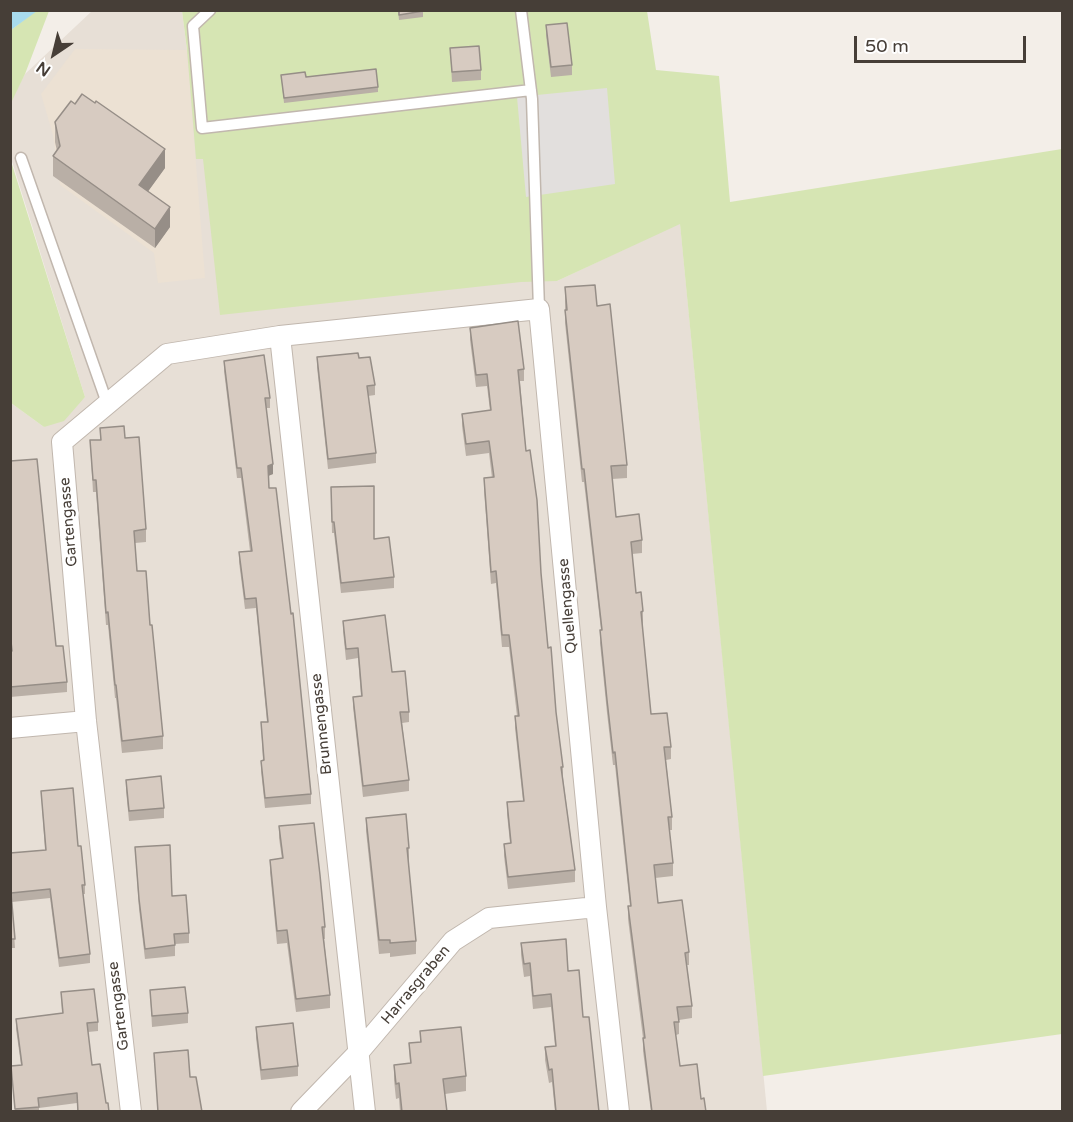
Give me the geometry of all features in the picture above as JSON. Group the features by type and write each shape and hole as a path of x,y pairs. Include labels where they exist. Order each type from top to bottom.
{"street":[{"name":"Gartengasse","path":"131,1112 86,721 63,442 106,403 167,354 280,336 539,309"},
{"name":"Quellengasse","path":"539,309 596,908 618,1112"},
{"name":"Brunnengasse","path":"280,336 365,1112"},
{"path":"10,728 86,721"},
{"name":"Harrasgraben","path":"301,1112 358,1053 453,941 489,918 596,908"}],"lane":[{"path":"210,10 193,26 202,128 532,94"},
{"name":"Quellengasse","path":"521,10 532,94 539,309"},
{"path":"21,158 106,403"}],"shaded area":[{"path":"92,11 182,11 187,50 504,126 557,281 680,223 767,1111 11,1111 11,403 44,427 85,397 11,158 10,103 25,74"},
{"path":"75,49 187,50 205,278 158,283 154,253 60,185 53,135 41,94"},
{"path":"607,88 615,184 526,197 517,97"}],"green space":[{"path":"37,10 49,11 25,74 11,103 11,30"},
{"path":"182,11 647,11 656,70 719,76 730,202 1062,149 1062,1034 763,1076 680,224 557,281 521,282 220,315 203,159 196,159"},
{"path":"10,158 85,397 64,421 44,427 11,403"}],"water":[{"path":"11,10 37,10 37,11 11,30"}],"building":[{"path":"399,10 423,10 423,11 399,15"},
{"path":"567,23 572,65 551,67 546,25"},
{"path":"479,46 481,70 452,72 450,48"},
{"path":"376,69 378,87 284,98 281,75 305,72 306,77"},
{"path":"82,94 95,103 96,101 165,149 139,185 170,207 155,229 53,156 60,146 55,122 71,101 75,104"},
{"path":"595,285 597,306 610,304 627,465 611,466 616,517 639,514 642,540 631,542 636,593 641,592 651,714 667,713 671,747 664,747 672,817 668,817 673,863 654,865 658,903 682,900 689,952 685,953 692,1006 677,1007 679,1022 674,1022 680,1066 697,1064 701,1099 704,1098 706,1112 652,1112 628,906 631,906 615,752 613,753 607,700 600,630 602,630 565,310 567,310 565,287"},
{"path":"518,321 524,369 518,370 526,451 530,450 537,500 548,648 551,647 563,767 561,767 575,870 508,877 504,844 511,843 507,802 524,801 515,716 519,716 509,635 502,635 496,571 491,572 484,478 494,477 489,441 466,444 462,414 491,410 487,374 476,375 470,328"},
{"path":"358,353 359,358 370,357 375,385 367,386 376,453 328,459 317,357"},
{"path":"264,355 270,398 265,398 273,464 268,466 269,488 276,488 291,614 293,613 311,794 265,798 261,761 264,760 261,722 268,722 256,598 245,599 239,552 252,551 241,468 237,468 224,361"},
{"path":"124,426 125,438 139,437 146,529 134,531 137,571 146,571 163,736 122,741 108,612 106,613 96,480 93,480 90,440 101,440 100,428"},
{"path":"37,459 56,646 63,646 67,682 10,687 10,651 12,651 10,461"},
{"path":"374,486 374,539 389,537 394,577 341,583 334,522 332,522 331,487"},
{"path":"385,615 392,672 405,671 409,712 400,712 409,780 363,786 353,697 362,696 358,648 346,649 343,621"},
{"path":"161,776 164,808 129,811 126,780"},
{"path":"73,788 78,846 81,846 85,885 82,885 90,954 59,958 50,889 11,893 15,939 10,939 10,853 46,850 41,791"},
{"path":"406,814 416,941 390,943 390,940 379,940 366,818"},
{"path":"314,823 330,995 296,999 287,930 277,931 270,860 283,858 279,826"},
{"path":"170,845 172,896 186,895 189,933 174,934 175,945 145,949 135,847"},
{"path":"566,939 568,971 579,970 583,1017 589,1017 599,1112 556,1112 552,1069 549,1070 545,1047 556,1046 551,994 533,996 530,963 524,964 521,943"},
{"path":"185,987 188,1013 152,1016 150,990"},
{"path":"94,989 98,1022 87,1023 92,1065 100,1064 109,1112 78,1112 77,1093 38,1098 39,1107 15,1109 11,1066 22,1065 16,1019 63,1013 61,992"},
{"path":"293,1023 298,1066 261,1070 256,1027"},
{"path":"461,1027 466,1076 443,1079 447,1112 402,1112 399,1083 396,1084 394,1065 411,1063 409,1043 421,1042 420,1031"},
{"path":"188,1050 190,1077 196,1077 202,1112 158,1112 154,1053"}]}
